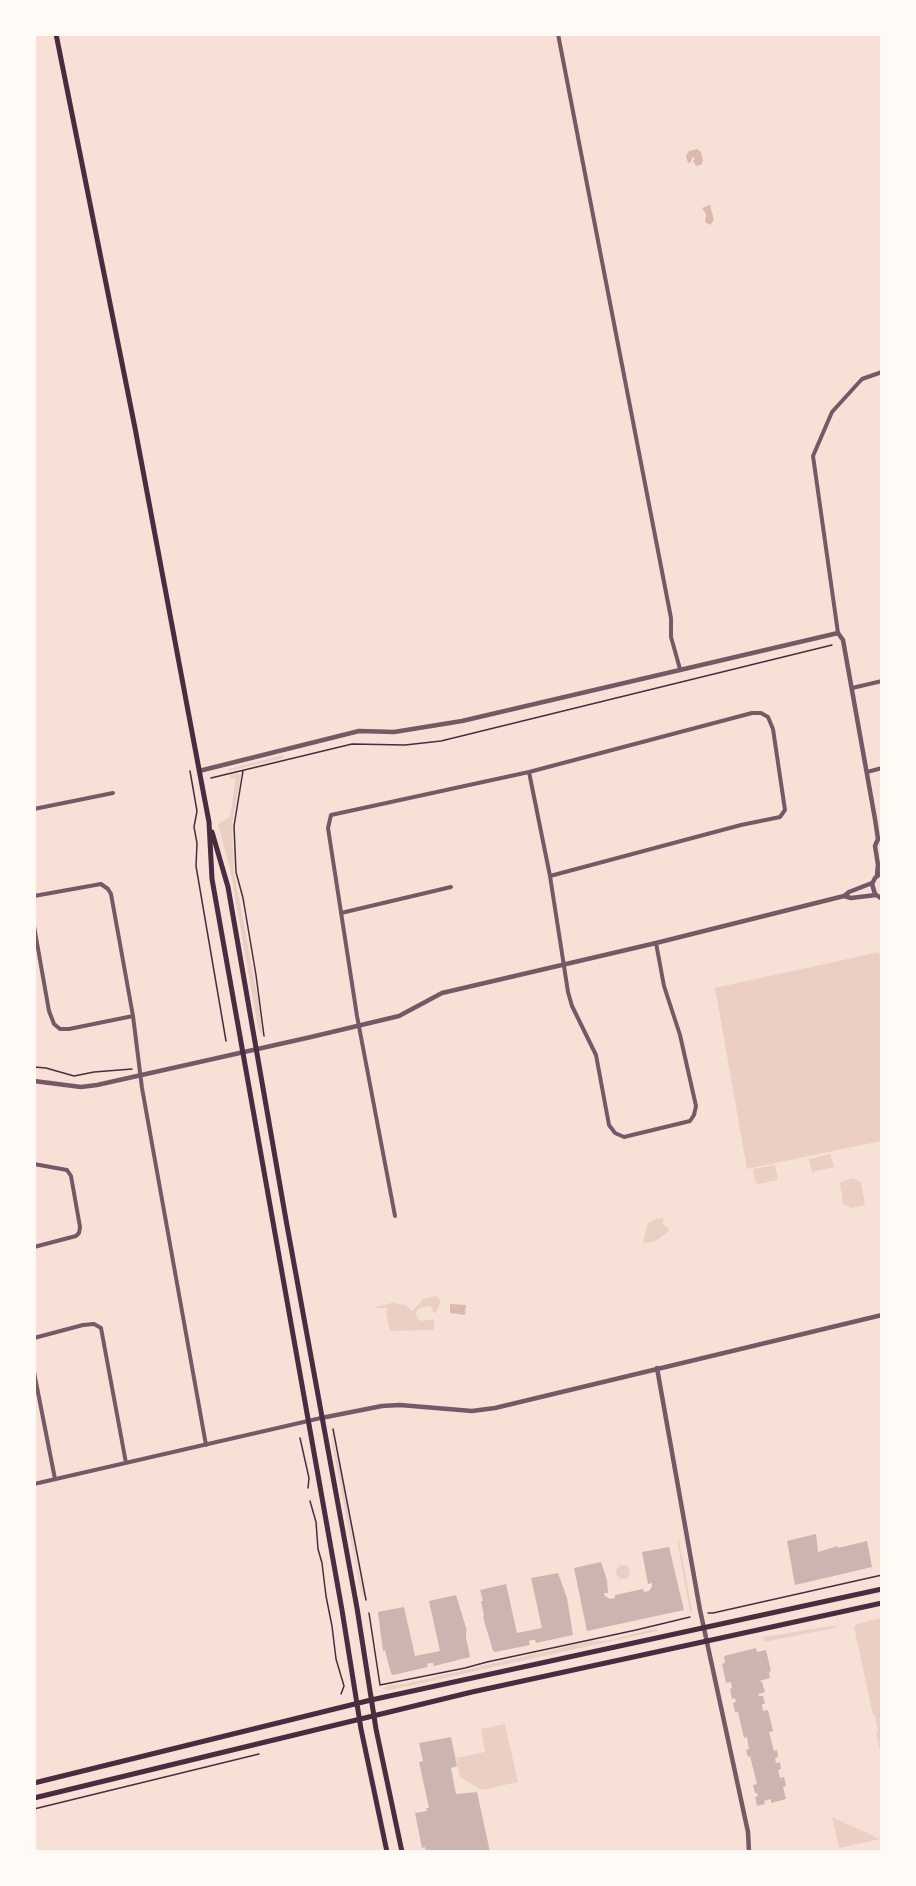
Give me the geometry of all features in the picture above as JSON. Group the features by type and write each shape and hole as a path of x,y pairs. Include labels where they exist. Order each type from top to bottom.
{"main road":[{"path":"56,34 135,428 209,822 228,887 321,1418 357,1608 371,1700 402,1851"},
{"path":"209,822 212,879 357,1704 387,1851"},
{"path":"34,1783 371,1700 882,1589"},
{"path":"34,1798 472,1692 882,1603"}],"street":[{"path":"558,34 671,618 671,637 680,669"},
{"path":"844,896 849,891 872,883 879,874 875,846 880,841 843,640 838,633 813,456 832,412 862,379 882,372"},
{"path":"200,771 358,731 393,732 462,721 838,633"},
{"path":"852,688 882,681"},
{"path":"395,1216 358,1025 328,828 331,815 529,772 752,713 766,715 772,729 785,810 780,817 741,825 550,876"},
{"path":"867,772 882,768"},
{"path":"529,772 550,876 572,1006 596,1056 609,1125 615,1133 624,1137 690,1121 696,1107 680,1035 664,986 656,943"},
{"path":"34,809 112,793"},
{"path":"872,883 873,891 882,899"},
{"path":"34,896 95,884 104,885 111,894 206,1445"},
{"path":"341,913 451,887"},
{"path":"34,1081 81,1087 97,1086 399,1016 442,993 844,896 851,898 876,895"},
{"path":"34,926 50,1016 57,1028 69,1029 133,1016"},
{"path":"34,1164 67,1170 71,1176 80,1227 76,1236 34,1246"},
{"path":"34,1484 382,1406 400,1405 472,1411 495,1408 882,1315"},
{"path":"34,1338 83,1325 98,1325 104,1338 126,1463"},
{"path":"657,1368 704,1628 748,1832 749,1851"},
{"path":"34,1372 55,1479"}],"path":[{"path":"211,778 352,744 405,745 441,741 832,645"},
{"path":"243,770 234,826 236,872 243,898 264,1036"},
{"path":"190,771 198,811 194,827 197,843 196,866 226,1041"},
{"path":"34,1067 74,1076 132,1069"},
{"path":"333,1429 366,1600"},
{"path":"300,1438 309,1478 308,1488"},
{"path":"310,1502 316,1522 318,1549 333,1626 336,1659 344,1686 341,1694"},
{"path":"708,1612 713,1613 882,1575"},
{"path":"369,1613 380,1685 690,1617"},
{"path":"34,1809 259,1754"}],"shaded area":[{"path":"697,149 701,152 703,161 701,165 696,166 693,161 695,158 692,157 691,162 688,163 686,156 689,151"},
{"path":"710,205 714,220 710,225 705,222 706,214 702,208"},
{"path":"283,755 284,758 229,771 229,769"},
{"path":"237,773 241,775 232,824 234,871 259,1005 262,1036 258,1028 231,874 218,824 230,817 235,778 230,779 230,775"},
{"path":"879,952 882,965 881,1141 747,1169 715,988"},
{"path":"830,1154 834,1167 812,1172 809,1159"},
{"path":"775,1165 778,1180 758,1184 755,1181 753,1169"},
{"path":"852,1178 861,1182 865,1205 852,1208 843,1204 840,1183"},
{"path":"657,1218 664,1219 662,1224 669,1231 654,1242 643,1243 648,1223"},
{"path":"436,1296 441,1301 436,1313 428,1306 418,1309 416,1313 417,1318 421,1321 434,1319 434,1330 390,1331 386,1312 388,1308 372,1308 395,1302 405,1305 412,1311 423,1299"},
{"path":"450,1304 466,1305 465,1315 450,1313"},
{"path":"331,1431 342,1477 363,1597 333,1449"},
{"path":"677,1539 692,1611 690,1612"},
{"path":"620,1565 626,1565 630,1572 626,1579 620,1579 616,1575 616,1569"},
{"path":"882,1618 881,1757 875,1715 873,1715 854,1627 857,1624"},
{"path":"832,1626 839,1627 764,1642 763,1637"},
{"path":"657,1628 657,1631 390,1690 382,1689 389,1685 404,1684"},
{"path":"505,1724 518,1782 482,1790 460,1777 456,1758 485,1752 481,1729"},
{"path":"832,1817 880,1839 839,1848"}],"building":[{"path":"816,1534 818,1552 867,1541 872,1567 795,1585 787,1541"},
{"path":"669,1547 684,1610 587,1631 574,1568 601,1562 607,1580 608,1593 604,1593 610,1599 615,1598 615,1595 643,1589 644,1592 649,1591 652,1583 648,1584 642,1552"},
{"path":"558,1573 567,1598 573,1635 536,1643 532,1640 529,1641 530,1645 493,1651 483,1617 480,1590 506,1584 517,1633 542,1628 531,1578"},
{"path":"456,1595 467,1631 470,1657 434,1666 430,1663 427,1664 428,1667 393,1675 385,1650 383,1651 378,1612 404,1607 415,1656 440,1651 429,1601"},
{"path":"756,1648 757,1652 766,1650 771,1671 769,1672 770,1678 759,1681 762,1682 765,1692 758,1694 763,1696 765,1704 762,1704 763,1711 768,1710 773,1731 769,1732 774,1751 777,1750 776,1763 780,1762 781,1769 778,1770 780,1778 784,1777 786,1786 783,1787 786,1799 771,1803 771,1799 757,1806 755,1797 758,1796 753,1785 757,1784 750,1756 748,1757 746,1750 749,1749 747,1737 744,1738 738,1712 735,1712 733,1703 736,1702 735,1698 732,1699 731,1682 726,1683 722,1664 725,1663 724,1656"},
{"path":"451,1737 457,1766 451,1768 456,1794 477,1792 490,1852 426,1852 425,1847 422,1848 415,1813 427,1811 426,1808 429,1808 419,1762 423,1761 419,1743"}]}
